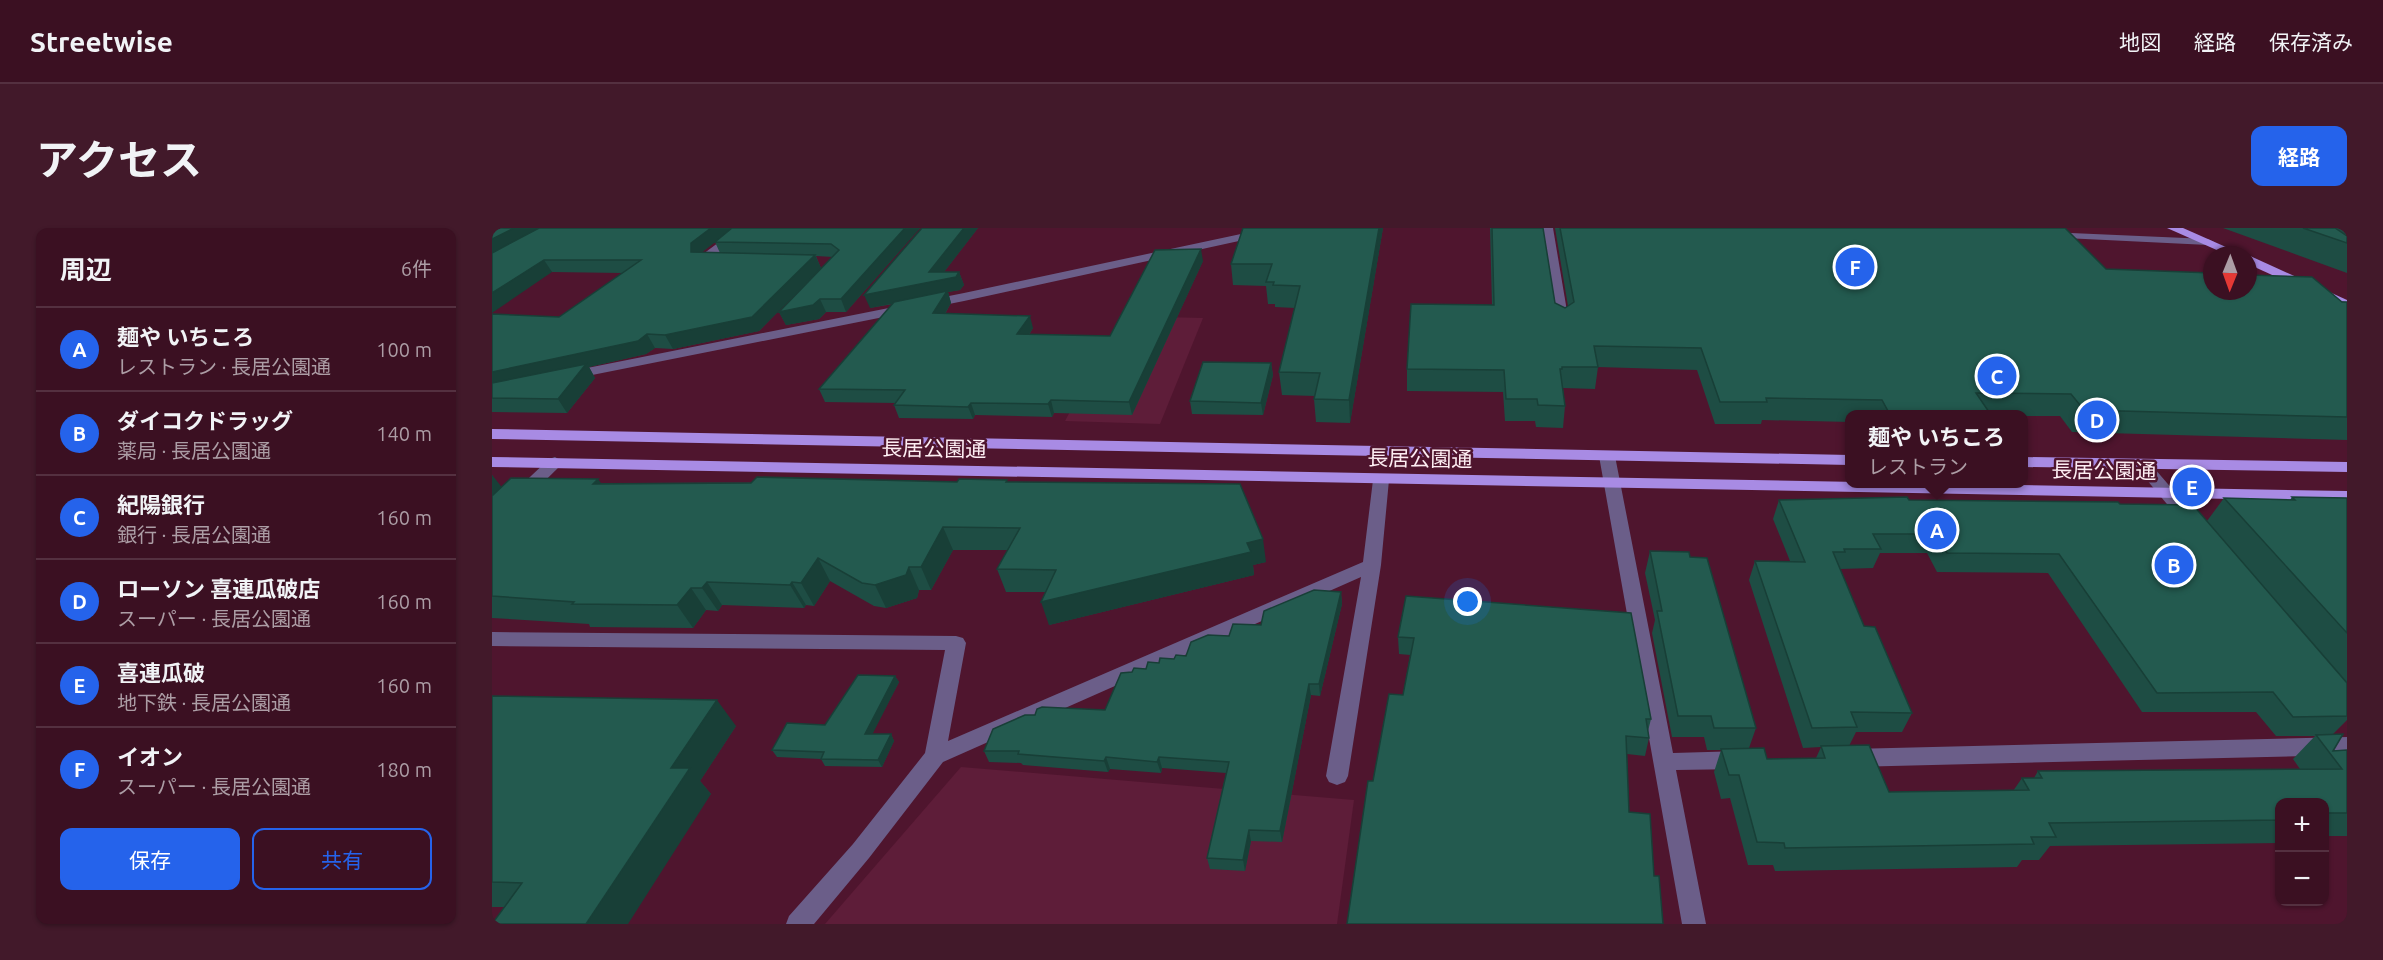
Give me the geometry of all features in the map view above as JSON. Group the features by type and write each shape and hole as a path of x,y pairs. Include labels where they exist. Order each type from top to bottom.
{"main road":[{"path":"2173,228 2217,246"},
{"path":"2257,263 2347,305"},
{"name":"長居公園通","path":"492,434 1845,460"},
{"name":"長居公園通","path":"492,462 1845,488"},
{"name":"長居公園通","path":"2028,462 2347,467"},
{"name":"長居公園通","path":"1858,488 2347,496"}],"street":[{"path":"725,261 703,260 745,228"},
{"path":"554,379 850,320 1285,228"},
{"path":"1547,228 1562,323"},
{"path":"2038,235 2208,242"},
{"path":"850,320 866,301"},
{"path":"764,337 780,320"},
{"path":"1607,456 1694,924"},
{"path":"492,523 555,462"},
{"path":"2142,464 2208,542"},
{"path":"1338,776 1372,565 1382,480"},
{"path":"935,756 1372,565"},
{"path":"492,639 956,643 935,756 861,851 798,924"},
{"path":"1832,758 2347,747"},
{"path":"1664,762 1760,760"}],"shaded area":[{"path":"1121,316 1203,318 1160,424 1065,421"},
{"path":"961,767 1354,800 1337,924 825,924"}],"building":[{"path":"492,228 514,228 492,239"},
{"path":"539,228 711,228 691,243 691,252 815,255 752,317 665,335 647,334 638,341 492,372 492,314 559,317 641,260 544,260 492,293 492,253"},
{"path":"732,228 905,228 841,299 820,299 813,305 779,312 839,250 831,244 715,242"},
{"path":"922,228 964,228 929,272 959,272 956,277 864,295"},
{"path":"1243,228 1379,228 1349,400 1314,399 1320,373 1279,372 1300,286 1273,285 1274,282 1266,282 1272,264 1231,264"},
{"path":"1492,228 1543,228 1555,303 1565,308 1574,302 1560,228 2065,228 2106,269 2203,273 2203,300 2257,300 2257,275 2312,277 2342,302 2347,302 2347,417 2084,410 2071,394 1976,393 1988,410 1887,410 1882,400 1766,398 1767,402 1720,402 1701,348 1594,346 1598,367 1562,367 1560,369 1565,406 1538,405 1537,399 1506,399 1504,370 1407,369 1411,304 1494,305"},
{"path":"2303,228 2335,228 2347,236 2347,243"},
{"path":"1201,249 1129,402 1051,400 1048,404 971,403 968,407 894,405 905,390 819,389 894,302 947,291 933,313 1030,316 1017,334 1110,336 1155,250"},
{"path":"1203,362 1271,363 1261,403 1190,401"},
{"path":"586,364 558,399 492,398 492,383"},
{"path":"757,477 957,482 959,479 1007,480 1006,482 1240,484 1263,539 1247,543 1251,552 1041,602 1056,570 997,569 1020,528 943,527 921,567 909,567 906,575 875,585 862,583 818,558 801,583 792,582 790,585 707,582 702,588 691,588 677,605 572,604 574,602 492,596 492,496 511,478 598,479 593,484 751,483"},
{"path":"1907,497 1909,500 2193,505 2347,683 2347,716 2293,717 2273,692 2157,693 2059,554 1947,553 1936,534 1873,534 1881,549 1844,549 1845,552 1833,552 1864,626 1875,627 1912,713 1851,712 1857,727 1812,728 1755,561 1805,562 1779,500"},
{"path":"2292,497 2347,498 2347,633 2224,498 2295,500"},
{"path":"1650,551 1689,552 1690,557 1707,558 1756,728 1714,728 1711,716 1678,716 1657,611 1662,611"},
{"path":"1314,590 1341,592 1319,684 1309,684 1280,831 1249,830 1243,860 1207,858 1229,762 1159,757 1157,762 1106,757 1104,761 1018,754 1019,751 984,751 993,729 1025,715 1035,715 1037,709 1042,707 1105,710 1121,673 1132,672 1134,668 1146,669 1148,662 1159,663 1160,658 1174,659 1176,655 1186,656 1191,642 1208,635 1229,636 1233,624 1261,625 1264,611"},
{"path":"1406,596 1631,613 1651,719 1646,719 1649,738 1626,736 1629,812 1650,814 1654,876 1659,876 1663,924 1347,924 1368,781 1373,781 1389,694 1403,695 1414,638 1398,637"},
{"path":"858,675 895,676 865,734 891,734 878,760 821,759 824,752 772,750 787,723 825,725"},
{"path":"492,696 717,700 671,768 690,768 586,924 492,924 522,883 492,882"},
{"path":"2343,734 2333,751 2347,750 2347,813 2329,813 2329,798 2275,798 2275,820 2049,823 2056,837 2031,837 2034,844 1785,848 1784,843 1757,842 1739,775 1729,775 1721,749 1764,748 1767,759 1825,758 1821,746 1869,745 1889,792 2029,790 2022,778 2042,778 2038,771 2342,769 2316,735"}],"place":[{"name":"イオン","path":"1855,267"},
{"name":"紀陽銀行","path":"1997,376"},
{"name":"ローソン 喜連瓜破店","path":"2097,420"},
{"name":"喜連瓜破","path":"2192,487"},
{"name":"麺や いちころ","path":"1937,530"},
{"name":"ダイコクドラッグ","path":"2174,565"}]}
